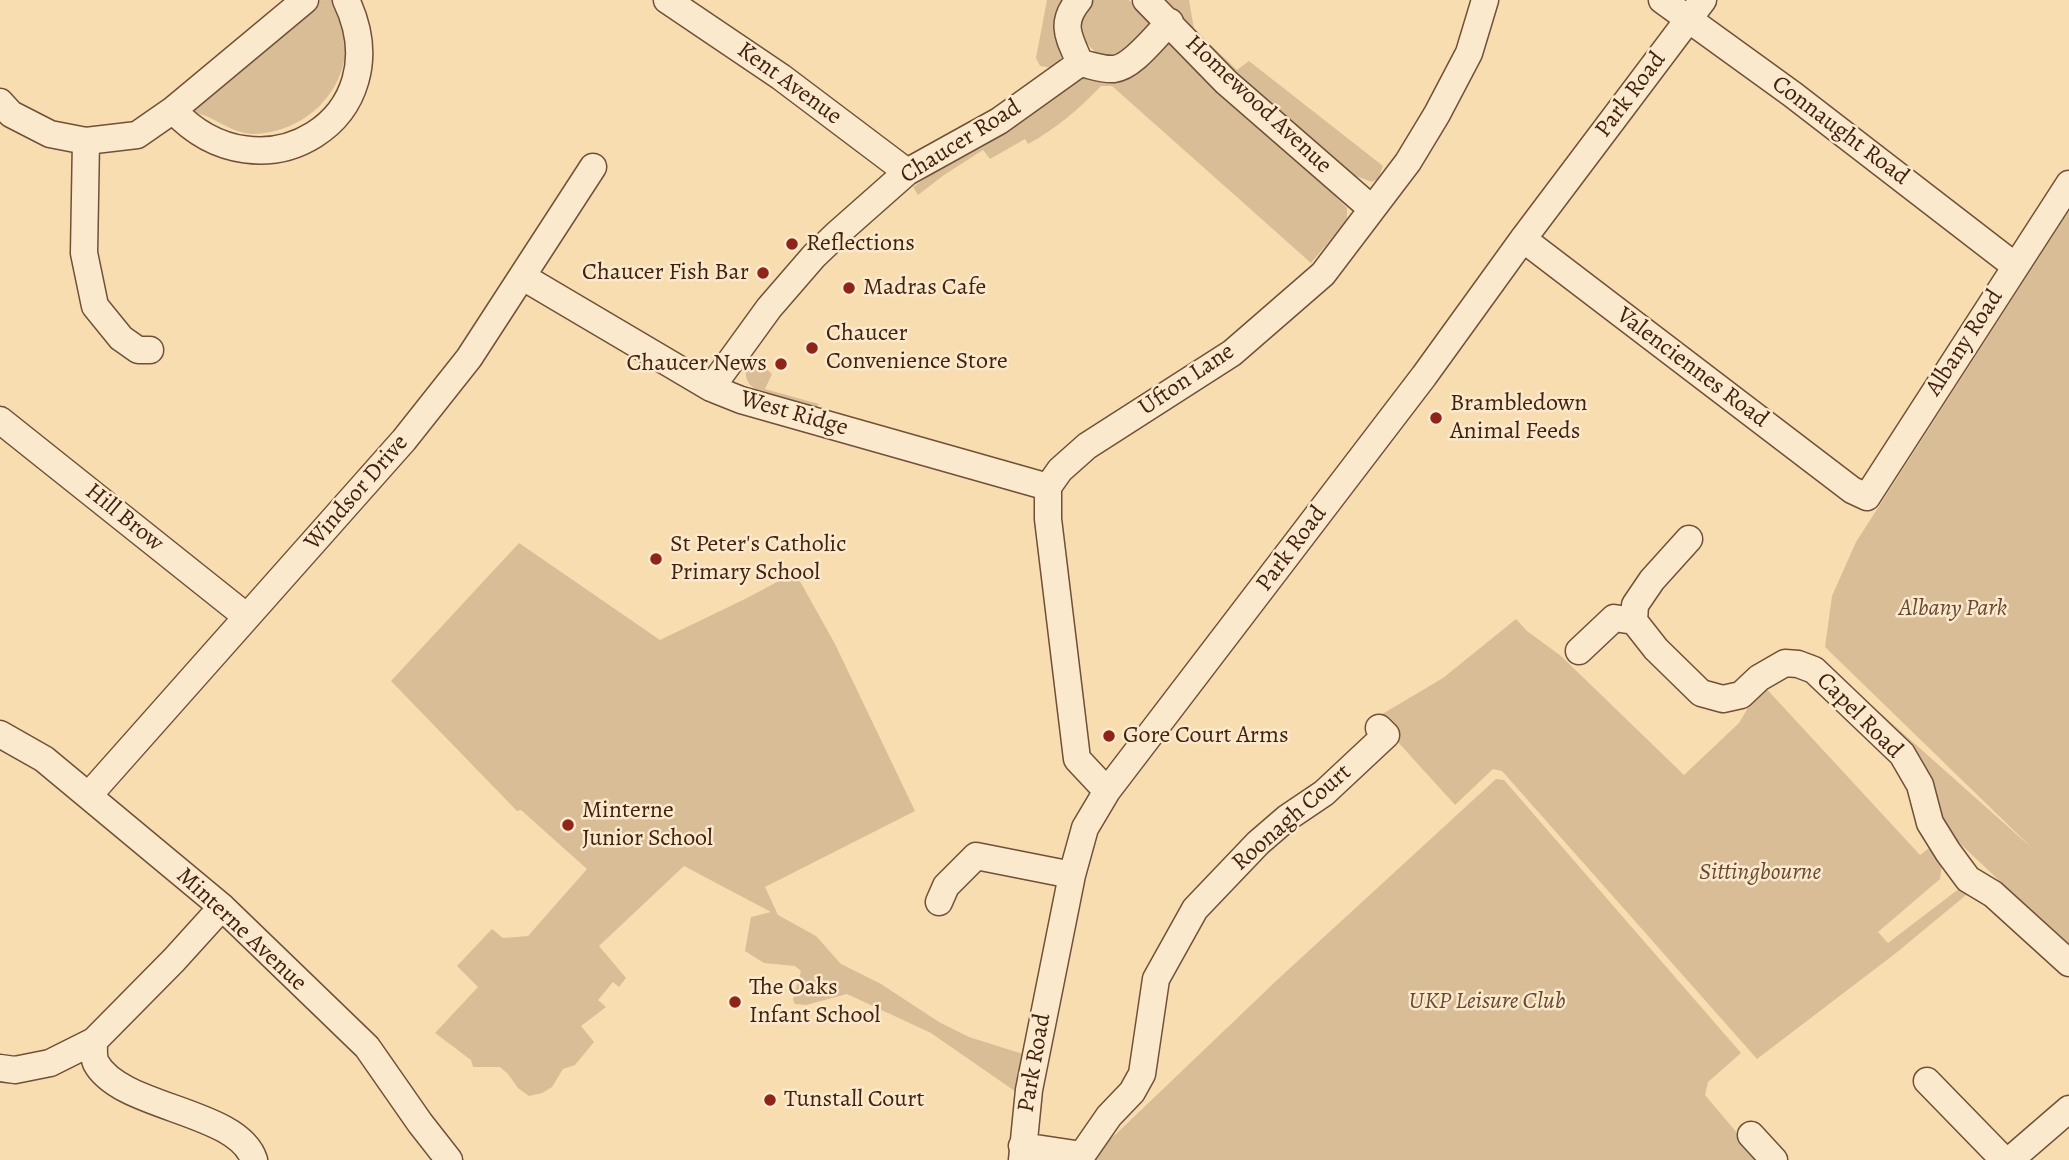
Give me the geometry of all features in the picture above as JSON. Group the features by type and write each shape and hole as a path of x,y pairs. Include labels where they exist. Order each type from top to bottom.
{"street":[{"path":"0,102 11,114 50,134 86,141 137,135 173,110 305,0"},
{"path":"173,110 203,136 230,148 255,152 287,148 316,134 344,105 353,90 360,55 359,33 345,0"},
{"name":"Kent Avenue","path":"667,0 781,77 907,172"},
{"path":"1079,0 1071,10 1067,24 1069,40 1080,62 1101,68 1118,68 1131,61 1170,22"},
{"name":"Homewood Avenue","path":"1146,0 1226,82 1371,209"},
{"name":"Ufton Lane","path":"1048,487 1060,470 1087,446 1232,353 1323,274 1408,162 1460,74 1485,0"},
{"name":"Connaught Road","path":"1662,0 1695,10 1792,94 2015,266"},
{"name":"Park Road","path":"1022,1153 1038,1040 1072,875 1085,828 1107,790 1424,376 1695,10"},
{"name":"Chaucer Road","path":"711,388 769,308 806,264 907,172 999,121 1080,62"},
{"path":"86,141 84,253 95,306 121,338 138,350 150,350"},
{"name":"Windsor Drive","path":"89,794 404,440 469,358 593,167"},
{"name":"Albany Road","path":"1861,496 1867,497 2069,184"},
{"name":"Valenciennes Road","path":"1523,239 1861,496"},
{"name":"West Ridge","path":"523,277 711,388 754,404 1048,487"},
{"name":"Hill Brow","path":"0,420 247,617"},
{"path":"1048,487 1048,519 1077,759 1107,790"},
{"path":"1580,651 1614,618 1634,621 1635,605 1652,580 1689,539"},
{"name":"Capel Road","path":"1634,621 1656,649 1701,693 1723,699 1741,695 1759,678 1785,663 1814,670 1902,754 1920,785 1930,823 1968,879 1993,894 2069,964"},
{"name":"Roonagh Court","path":"1022,1153 1082,1155 1109,1116 1132,1092 1142,1074 1156,979 1195,909 1258,843 1287,818 1324,793 1386,735 1379,728"},
{"name":"Minterne Avenue","path":"0,734 44,759 89,794 222,907 367,1047 449,1160"},
{"path":"939,902 946,886 976,856 1072,875"},
{"path":"0,1069 15,1070 50,1063 94,1041 222,907"},
{"path":"94,1041 95,1061 108,1077 143,1097 177,1108 214,1125 250,1149 254,1160"},
{"path":"1927,1081 2004,1160"},
{"path":"2010,1160 2069,1109"},
{"path":"1751,1135 1774,1160"}],"green space":[{"path":"321,0 338,0 347,33 343,65 337,81 317,108 304,119 289,126 254,134 237,131 205,116 189,112 187,109"},
{"path":"1047,0 1067,0 1066,45 1053,68 1040,66 1036,58"},
{"path":"1088,0 1129,0 1149,19 1150,26 1119,61 1101,58 1073,29"},
{"path":"1161,0 1189,0 1194,29 1237,70 1249,61 1383,166 1378,179 1372,182 1359,177 1349,181"},
{"path":"1170,41 1269,129 1347,208 1347,220 1311,263 1112,86 1101,86 1067,118 1028,144 1025,139 990,159 983,150 918,195 913,187 1076,73"},
{"name":"Albany Park","path":"2069,211 2069,946 1953,837 1824,665 1810,654 1814,654 2033,849 1825,647 1832,596 1856,542"},
{"path":"750,360 757,366 761,364 772,374 765,389 819,404 816,408 798,404 755,389 746,376"},
{"name":"Minterne Junior School","path":"519,543 660,640 792,574 801,583 835,644 915,811 765,887 778,915 816,936 841,964 881,984 939,1022 969,1037 1026,1055 1019,1094 931,1033 847,994 806,1005 795,1004 793,1000 801,971 795,966 764,963 745,951 751,917 771,912 684,866 599,946 626,978 619,987 613,982 598,1000 606,1007 581,1026 594,1042 575,1065 563,1069 552,1087 529,1096 518,1088 500,1067 473,1067 471,1060 435,1033 478,987 457,966 492,929 503,938 528,936 587,869 521,810 517,811 391,681"},
{"name":"Sittingbourne","path":"1516,619 1527,631 1561,656 1684,775 1739,723 1762,684 1920,855 1937,842 1942,864 1940,879 1878,932 1888,943 1962,887 1977,886 1896,953 1757,1059 1502,771 1493,769 1455,805 1398,742 1379,716 1443,678"},
{"name":"UKP Leisure Club","path":"1496,779 1504,780 1741,1053 1708,1082 1705,1095 1760,1160 1083,1160 1116,1134 1276,981"}],"place":[{"name":"Reflections","path":"792,244"},
{"name":"Chaucer Fish Bar","path":"763,273"},
{"name":"Madras Cafe","path":"849,288"},
{"name":"Chaucer Convenience Store","path":"812,348"},
{"name":"Chaucer News","path":"781,364"},
{"name":"Brambledown Animal Feeds","path":"1436,418"},
{"name":"St Peter's Catholic Primary School","path":"656,559"},
{"name":"Gore Court Arms","path":"1109,736"},
{"name":"Minterne Junior School","path":"568,825"},
{"name":"The Oaks Infant School","path":"735,1002"},
{"name":"Tunstall Court","path":"770,1100"}]}
